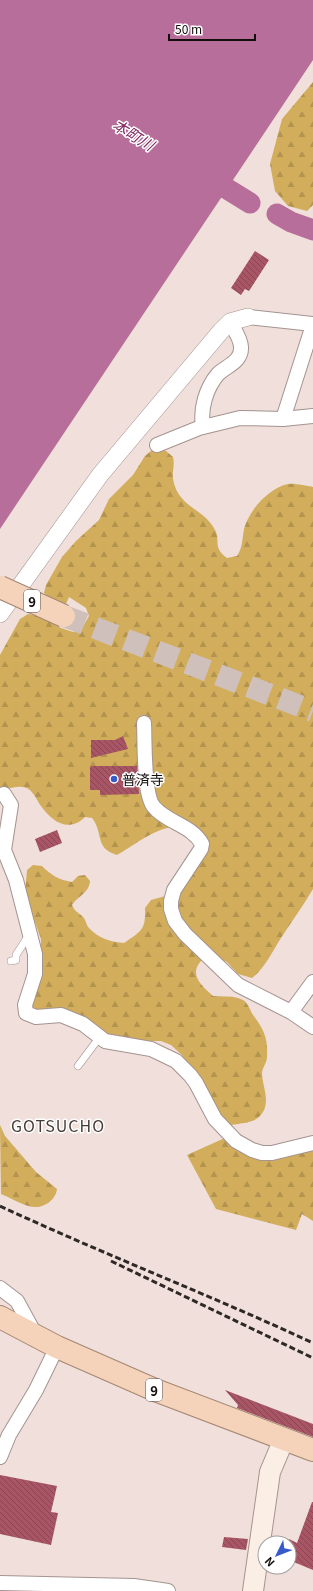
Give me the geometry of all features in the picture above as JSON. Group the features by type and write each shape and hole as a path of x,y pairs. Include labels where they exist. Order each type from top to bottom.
{"highway":[{"name":"9","path":"4,590 64,616"},
{"name":"9","path":"0,1317 57,1347 155,1390 313,1450"}],"main road":[{"path":"253,1591 270,1472 284,1439"}],"street":[{"path":"0,614 4,590 124,444 230,322 248,317 271,318 313,325 282,419"},
{"path":"203,426 202,418 208,390 218,375 235,362 240,353 240,342 230,322"},
{"path":"157,445 203,426 240,418 282,419 313,416"},
{"path":"144,723 147,792 151,804 156,810 190,830 202,844 201,849 174,890 171,901 171,909 175,921 185,934 238,985 291,1012 313,1027"},
{"path":"4,794 11,805 4,850 16,880 31,933 35,954 35,974 25,1005 26,1013 36,1017 61,1015 83,1024 99,1038 105,1041 151,1049 176,1061 196,1083 214,1119 236,1141 252,1150 262,1153 272,1153 313,1143"},
{"path":"291,1012 313,982"},
{"path":"0,1288 17,1301 37,1337"},
{"path":"0,1457 9,1435 36,1390 57,1347"},
{"path":"0,1583 67,1588 168,1591"}],"lane":[{"path":"11,961 16,960 16,955 31,933"},
{"path":"78,1066 99,1038"}],"green space":[{"path":"313,82 313,205 307,211 288,206 275,191 270,164 282,119"},
{"path":"159,448 166,451 173,457 173,479 180,496 210,523 217,534 218,547 222,554 227,558 237,556 239,553 244,529 250,515 255,507 267,495 281,486 288,484 313,487 313,889 265,965 252,978 238,974 227,962 209,954 202,960 196,970 198,980 213,996 236,997 245,1001 260,1025 266,1039 267,1059 262,1074 266,1102 263,1112 259,1117 252,1121 228,1126 217,1113 207,1091 182,1055 171,1045 161,1041 126,1041 27,1011 41,953 41,939 25,894 27,870 33,865 42,866 56,877 72,882 78,876 85,875 90,881 88,888 72,905 73,907 84,918 89,928 96,934 114,942 124,943 135,936 143,926 145,921 145,908 151,900 176,893 207,851 178,829 169,828 146,837 117,855 110,852 102,844 98,829 92,818 85,817 79,822 73,824 61,824 45,812 28,789 17,787 0,791 0,655 20,619 28,614 41,617 61,628 73,632 82,628 89,616 86,608 69,597 66,604 50,598 44,593 46,585 62,557 76,541 99,520 109,499 133,475 145,456 152,450"},
{"path":"0,1125 5,1136 36,1172 57,1189 55,1196 46,1204 38,1207 31,1207 1,1194"},
{"path":"227,1137 250,1154 269,1160 313,1147 313,1221 302,1214 296,1230 216,1209 187,1155"}],"water":[{"path":"0,0 313,0 313,60 0,529"}],"building":[{"path":"255,251 269,260 249,291 245,289 241,295 231,288"},
{"path":"123,736 128,749 91,758 91,740 115,740"},
{"name":"普済寺","path":"137,766 139,794 100,795 100,790 90,790 90,767"},
{"path":"57,830 62,843 40,852 35,839"},
{"path":"225,1390 313,1424 313,1437 237,1408 238,1405"},
{"path":"0,1475 57,1486 51,1512 58,1513 51,1545 0,1534"},
{"path":"313,1502 313,1570 297,1563 297,1543"},
{"path":"224,1537 248,1539 246,1550 222,1547"}],"waterway":[{"name":"本町川","path":"203,174 250,203"},
{"name":"本町川","path":"277,214 291,222 313,230"}],"tunnel":[{"path":"64,616 313,711"}],"railway":[{"path":"0,1206 313,1343"},
{"path":"111,1261 313,1358"}],"place":[{"name":"普済寺","path":"114,779"}],"district":[{"name":"GOTSUCHO","path":"58,1125"}]}
